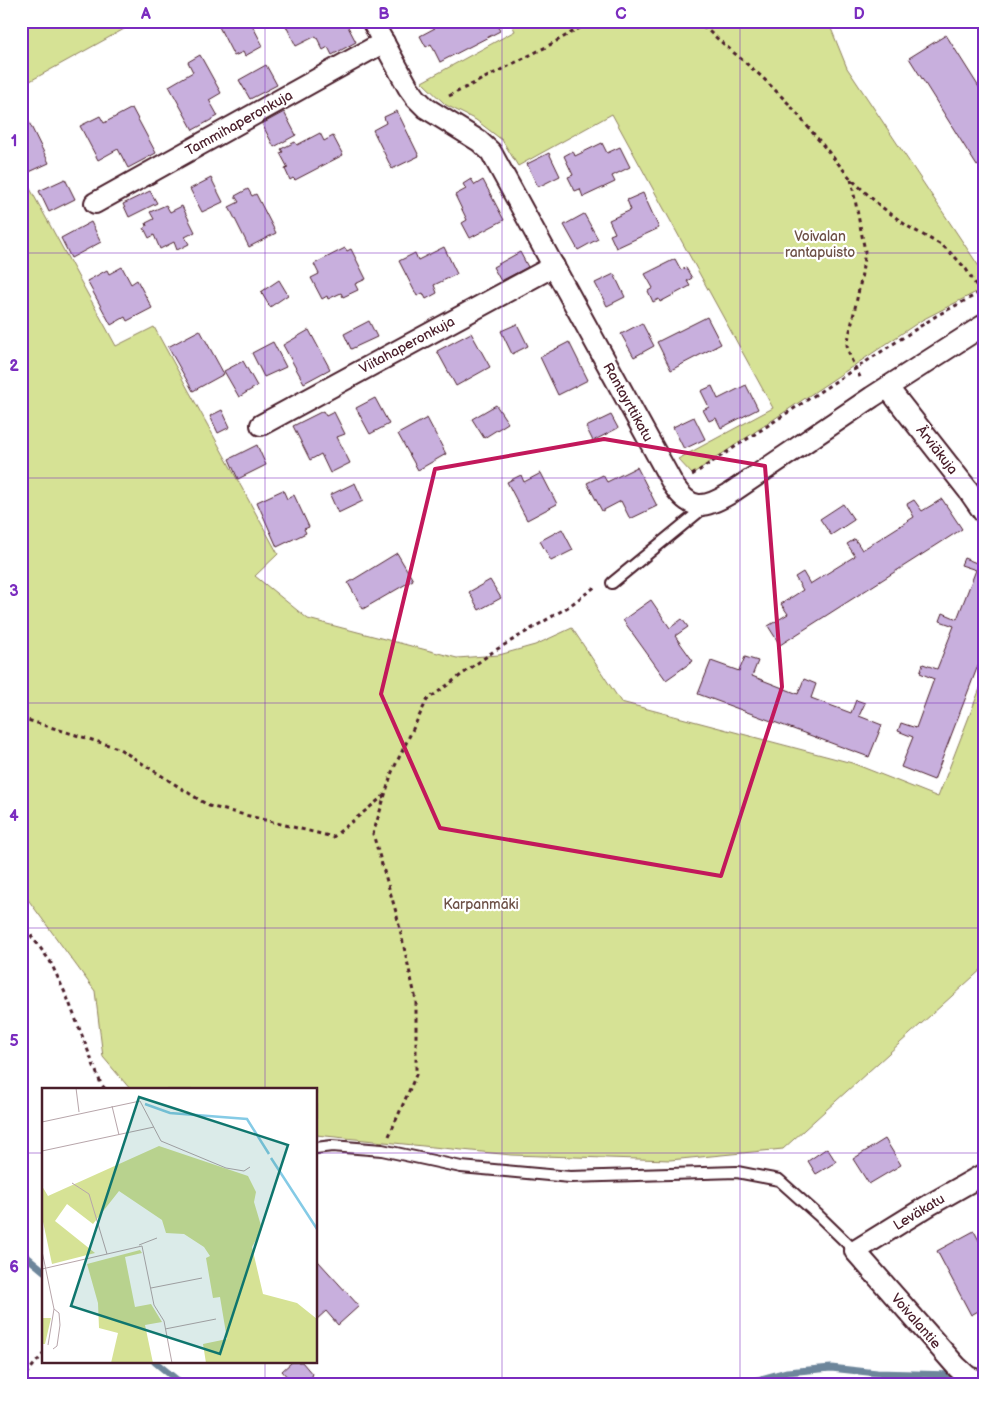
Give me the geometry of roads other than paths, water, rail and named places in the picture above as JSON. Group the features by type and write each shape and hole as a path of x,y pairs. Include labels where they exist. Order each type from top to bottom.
{"street":[{"name":"Rantayrttikatu","path":"372,21 416,98 426,108 479,141 491,152 674,486 681,497 689,503 699,506 709,504"},
{"name":"Tammihaperonkuja","path":"95,202 384,42"},
{"name":"Viitahaperonkuja","path":"261,425 554,266"},
{"path":"709,504 729,494 984,326"},
{"name":"Ärviäkuja","path":"880,393 968,490 984,513"},
{"name":"Leväkatu","path":"855,1251 984,1174"},
{"name":"Voivalantie","path":"855,1251 957,1367 968,1376 984,1382"}],"lane":[{"path":"612,583 709,504"},
{"path":"318,1148 332,1146 382,1150 461,1167 570,1177 737,1172 779,1180 818,1214 855,1251"}],"waterway":[{"path":"21,1252 42,1269"},
{"path":"157,1364 183,1385"},
{"path":"739,1385 787,1372 831,1368 877,1373 952,1375"}],"park label":[{"name":"Voivalan rantapuisto","path":"820,244"},
{"name":"Karpanmäki","path":"481,904"}]}
